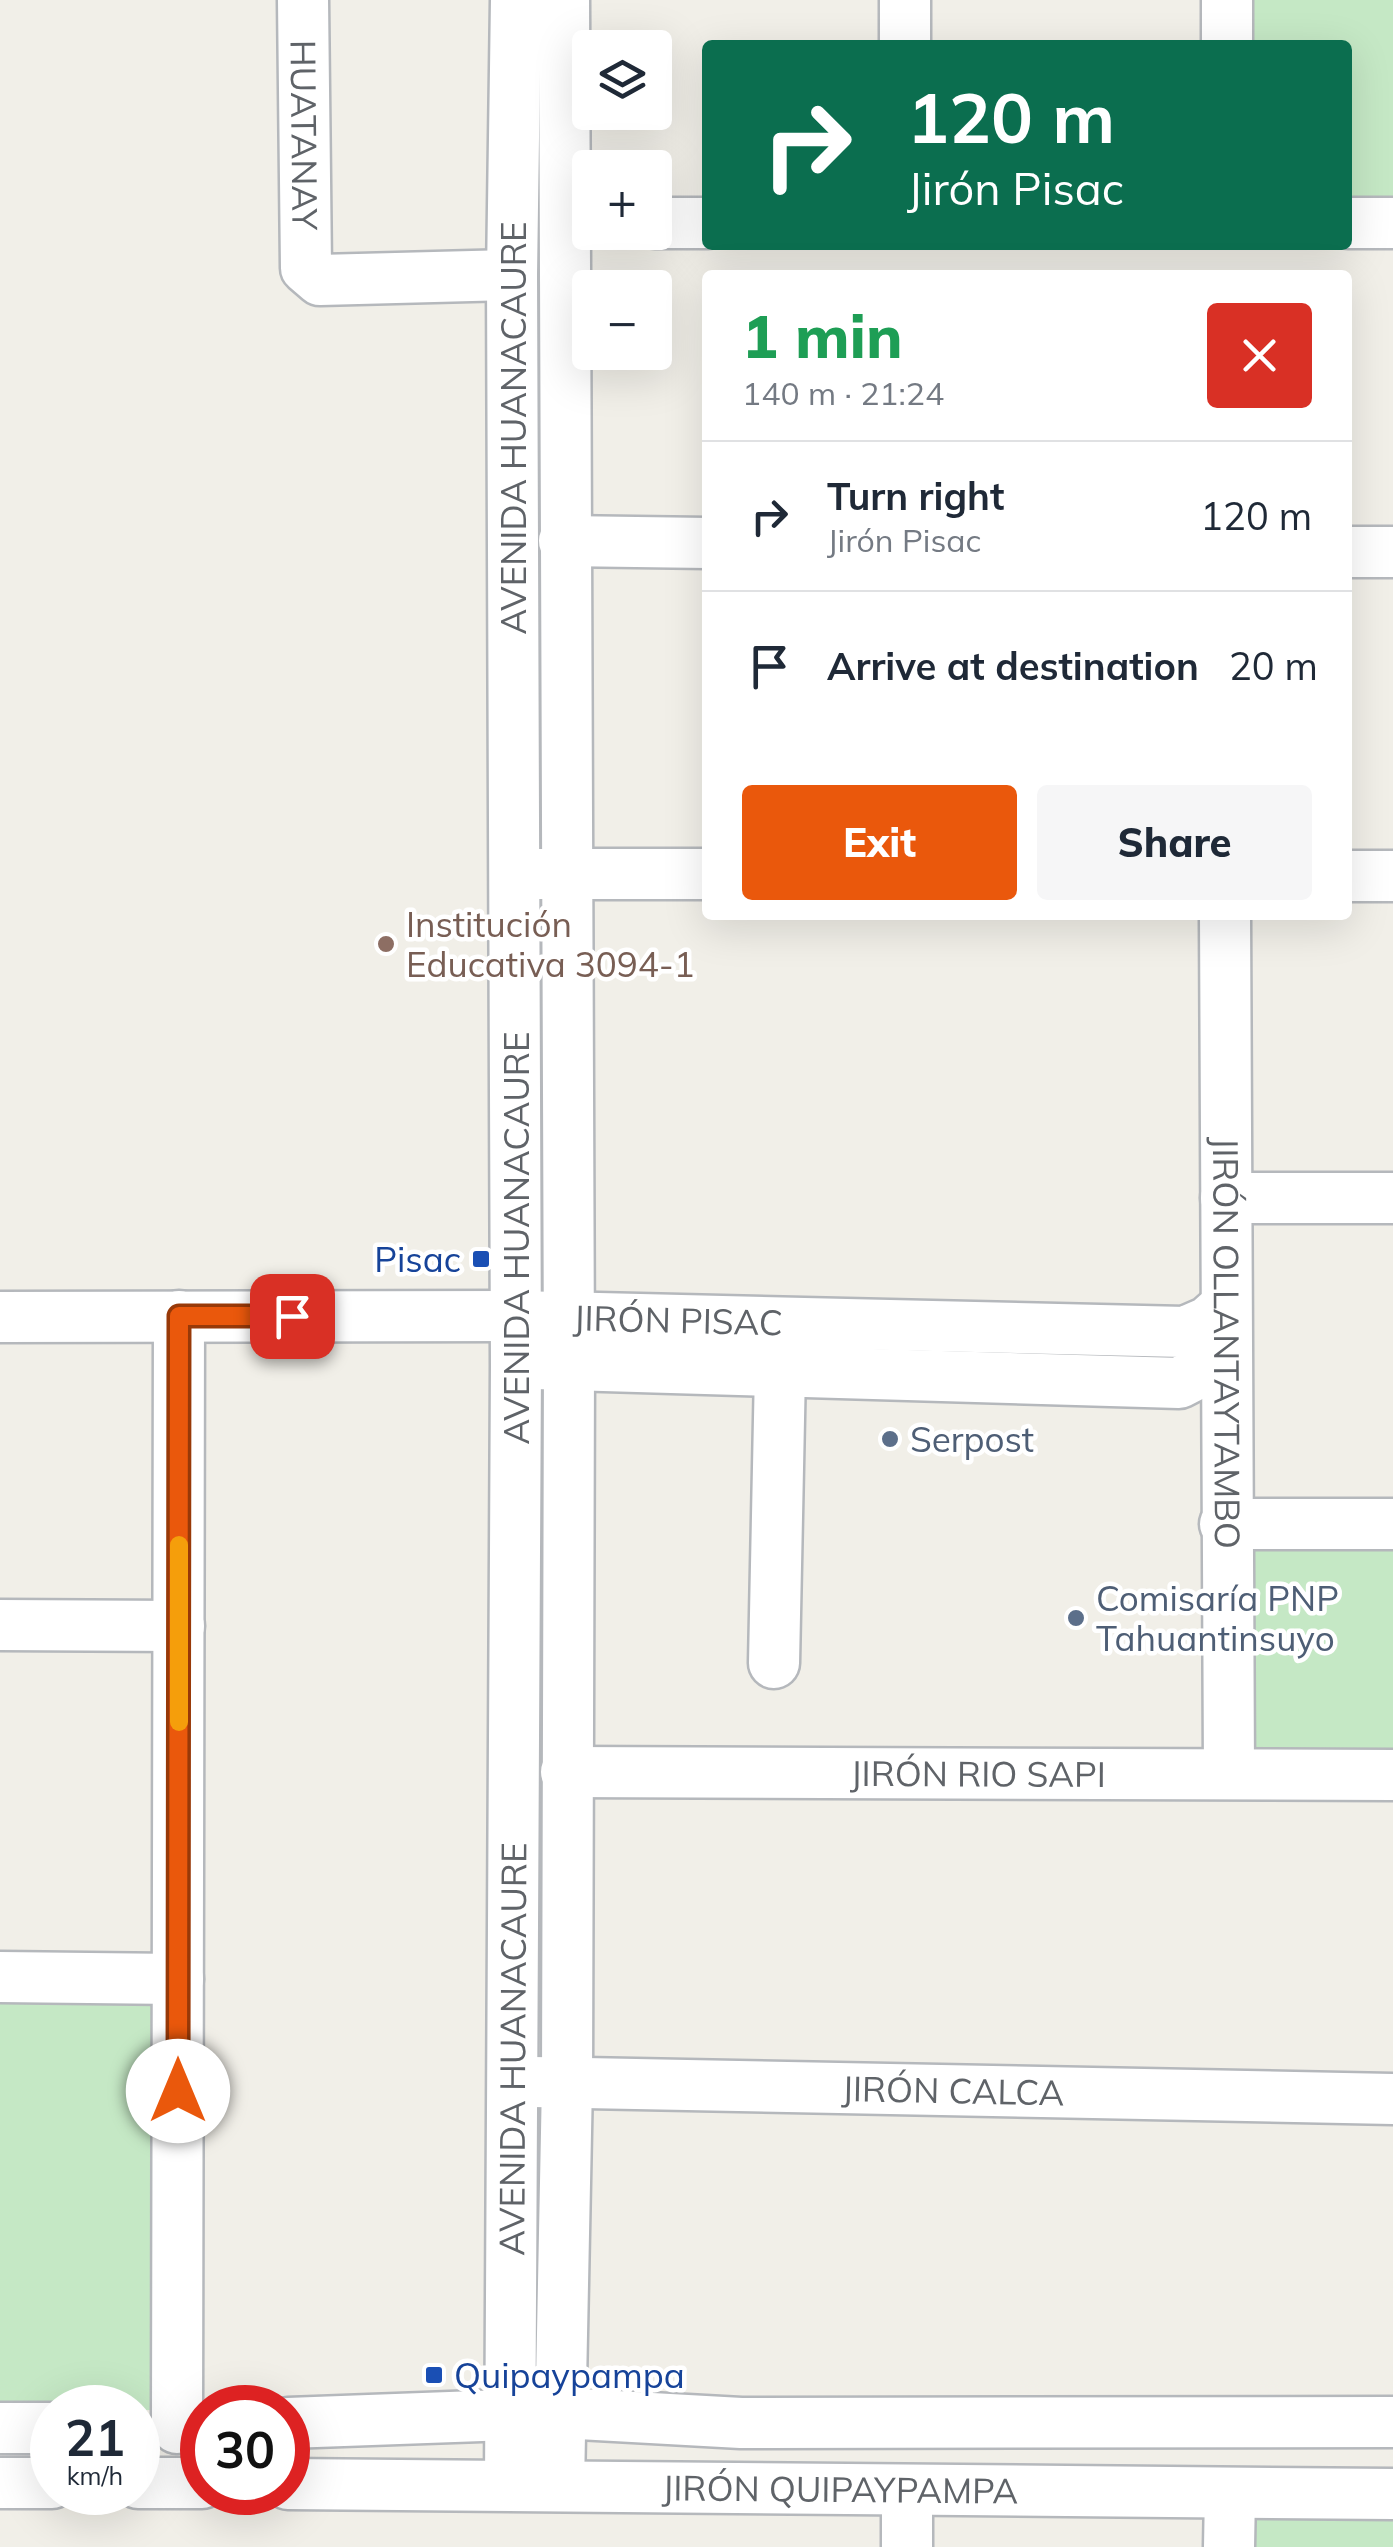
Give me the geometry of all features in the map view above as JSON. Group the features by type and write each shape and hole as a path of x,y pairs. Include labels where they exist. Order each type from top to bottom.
{"street":[{"name":"HUATANAY","path":"303,0 306,268 320,280 512,275"},
{"name":"AVENIDA HUANACAURE","path":"510,2484 516,1340 512,275 516,0"},
{"name":"AVENIDA HUANACAURE","path":"564,0 573,150"},
{"path":"905,0 906,40"},
{"path":"1227,0 1228,40"},
{"path":"513,222 572,223"},
{"path":"672,223 702,223"},
{"path":"1352,223 1393,224"},
{"name":"AVENIDA HUANACAURE","path":"559,2485 566,2082 568,1340 564,541 576,250"},
{"path":"564,541 702,543"},
{"path":"1352,552 1393,552"},
{"path":"514,874 702,874"},
{"path":"1352,876 1393,876"},
{"name":"JIRÓN OLLANTAYTAMBO","path":"1225,920 1228,1772"},
{"path":"1226,1198 1393,1198"},
{"path":"172,2427 178,1979 179,1316"},
{"name":"JIRÓN PISAC","path":"0,1317 179,1316 516,1340 1186,1332 1208,1322 1225,1328 1206,1369 1179,1382 780,1370 568,1340"},
{"path":"774,1663 780,1370"},
{"path":"1226,1524 1393,1524"},
{"path":"0,1624 179,1626"},
{"name":"JIRÓN RIO SAPI","path":"566,1772 1393,1775"},
{"path":"0,1978 178,1979"},
{"name":"JIRÓN CALCA","path":"514,2083 1393,2099"},
{"path":"310,2422 562,2414 761,2424 1393,2422"},
{"path":"0,2428 30,2428"},
{"path":"0,2483 30,2483"},
{"name":"JIRÓN QUIPAYPAMPA","path":"310,2484 510,2484 908,2493 1393,2494"},
{"path":"907,2547 908,2493"},
{"path":"1230,2494 1230,2547"}],"green space":[{"path":"1241,0 1393,0 1393,222 1352,222 1352,40 1241,40"},
{"path":"1243,1539 1393,1539 1393,1763 1243,1761"},
{"path":"0,2001 160,2001 159,2385 30,2385 30,2411 0,2411"},
{"path":"1248,2512 1393,2513 1393,2547 1248,2547"}],"slow traffic":[{"path":"179,1545 179,1722"}],"place":[{"name":"Institución Educativa 3094-1","path":"386,944"},
{"name":"Pisac","path":"481,1259"},
{"name":"Serpost","path":"890,1439"},
{"name":"Comisaría PNP Tahuantinsuyo","path":"1076,1618"},
{"name":"Quipaypampa","path":"434,2375"}],"route":[{"path":"178,2091 179,1316 292,1316"}]}
